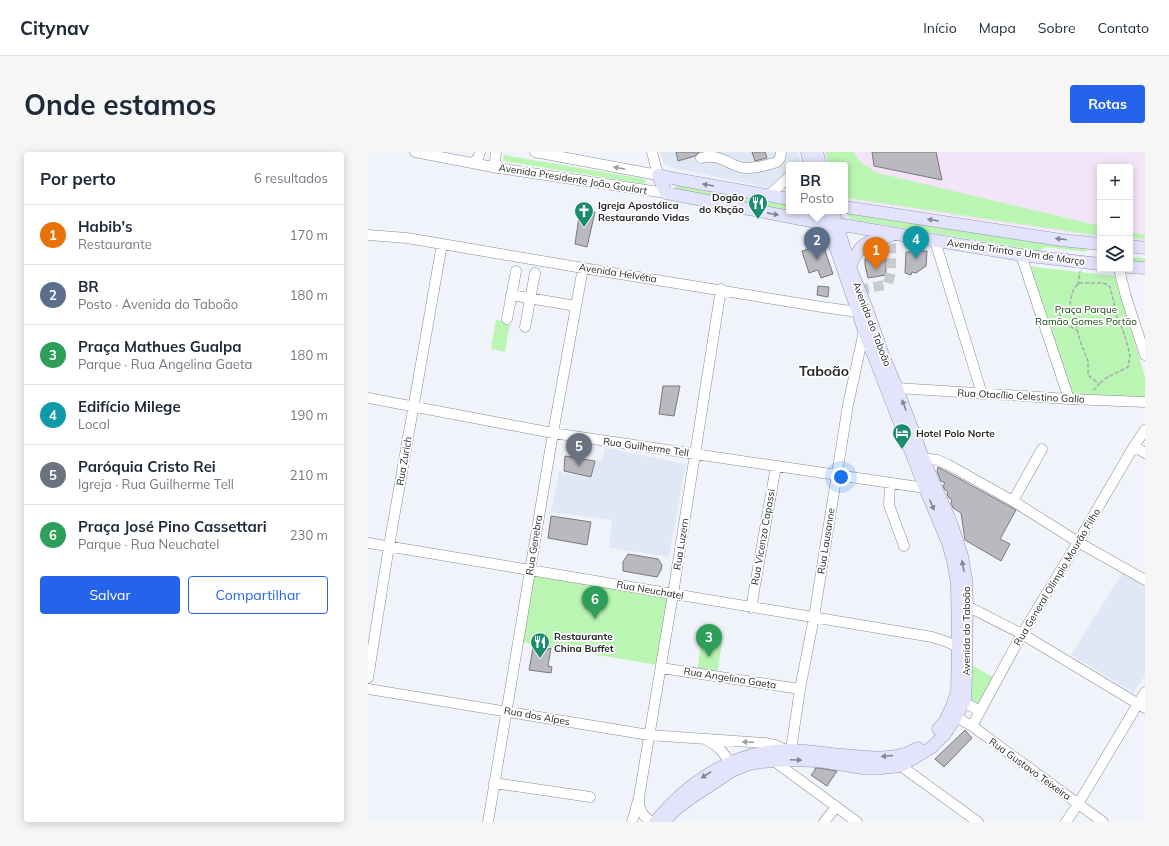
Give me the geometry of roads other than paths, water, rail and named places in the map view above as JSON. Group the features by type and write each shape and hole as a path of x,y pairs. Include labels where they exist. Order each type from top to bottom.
{"main road":[{"path":"658,175 666,193"},
{"name":"Avenida Presidente João Goulart","path":"658,175 786,198"},
{"name":"Avenida Presidente João Goulart","path":"666,193 832,224"},
{"path":"772,196 786,194"},
{"name":"Avenida Trinta e Um de Março","path":"848,207 1095,243"},
{"name":"Avenida do Taboão","path":"664,822 675,810 691,798 732,771 749,764 774,760 789,760 819,761 863,768 901,766 932,747 945,734 956,717 964,700 966,674 962,603 948,543 864,332 863,310 850,267 832,224 824,214"},
{"name":"Avenida do Taboão","path":"654,822 685,790 703,777 721,766 755,754 788,750 868,757 890,757 904,754 919,747 933,736 945,721 957,691 958,631 966,579 962,556 952,525 923,458 898,388 863,310 832,224 833,214"},
{"name":"Avenida Trinta e Um de Março","path":"832,224 1021,255 1097,264"},
{"path":"850,267 854,256 867,242 897,235"},
{"path":"1037,257 1053,255 1084,256 1095,243"},
{"path":"1133,246 1145,248"},
{"path":"1133,253 1145,253"},
{"path":"1133,267 1145,268"}],"street":[{"name":"Avenida Presidente João Goulart","path":"415,152 498,168 666,193"},
{"path":"472,163 478,158 480,152"},
{"path":"496,152 495,161 498,168"},
{"name":"Avenida Presidente João Goulart","path":"535,152 658,175"},
{"path":"652,152 658,175"},
{"path":"701,158 706,156 717,157 740,167 748,168 777,162 780,158 780,152"},
{"path":"772,196 786,180"},
{"name":"Avenida Helvétia","path":"368,235 407,238 822,307 863,310"},
{"path":"935,241 982,394"},
{"name":"Rua Zurich","path":"368,678 389,546 442,244"},
{"path":"1021,255 1069,399"},
{"name":"Rua Genebra","path":"488,822 553,433 583,268"},
{"path":"507,319 516,271"},
{"path":"1120,272 1126,297 1145,355"},
{"path":"525,327 529,298 535,273"},
{"name":"Rua Luzern","path":"632,822 639,798 661,668 721,289"},
{"path":"511,295 576,306"},
{"name":"Rua Lausanne","path":"788,750 814,617 850,390 864,332"},
{"name":"Rua Otacílio Celestino Gallo","path":"898,388 1069,399 1145,402"},
{"name":"Rua Guilherme Tell","path":"368,398 553,433 925,488"},
{"name":"Rua General Olímpio Mourão Filho","path":"972,726 1022,634 1145,430"},
{"path":"1134,446 1145,453"},
{"path":"1013,500 1042,449"},
{"path":"923,458 937,460 947,464 1013,500 1078,542 1145,580"},
{"name":"Rua Vicenzo Capassi","path":"751,608 776,466"},
{"path":"890,483 889,505 904,546"},
{"name":"Rua Neuchatel","path":"368,543 932,637 946,641 958,648"},
{"path":"962,603 1022,634 1141,706"},
{"name":"Rua Neuchatel","path":"932,637 945,636 958,631"},
{"name":"Rua Angelina Gaeta","path":"661,668 800,689"},
{"name":"Rua dos Alpes","path":"368,689 649,735 766,743 788,750"},
{"path":"1066,822 1141,706 1145,692"},
{"path":"963,702 980,711"},
{"name":"Rua Gustavo Teixeira","path":"956,717 972,726 1103,822"},
{"path":"707,740 721,750 729,763"},
{"path":"774,760 857,822"},
{"path":"901,766 978,822"},
{"path":"494,783 590,797"},
{"name":"Rua Luzern","path":"639,798 640,807 644,816 654,822"},
{"path":"824,822 836,807"}],"tunnel":[{"path":"859,290 888,283 891,272 891,236"}],"place":[{"name":"Dogão do Kbção","path":"758,220"},
{"name":"Igreja Apostólica Restaurando Vidas","path":"584,228"},
{"name":"Edifício Milege","path":"916,259"},
{"name":"BR","path":"817,260"},
{"name":"Habib's","path":"876,270"},
{"name":"Hotel Polo Norte","path":"902,450"},
{"name":"Paróquia Cristo Rei","path":"579,466"},
{"name":"Praça José Pino Cassettari","path":"595,619"},
{"name":"Praça Mathues Gualpa","path":"709,657"},
{"name":"Restaurante China Buffet","path":"540,659"}],"district":[{"name":"Taboão","path":"824,371"}],"park label":[{"name":"Praça Parque Ramão Gomes Portão","path":"1086,314"}]}
